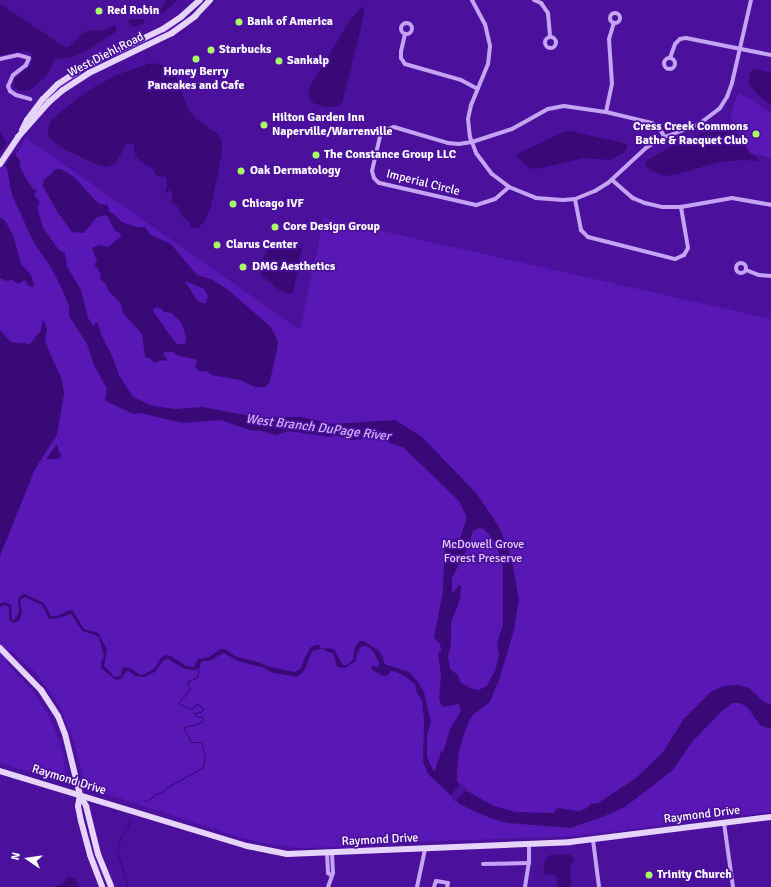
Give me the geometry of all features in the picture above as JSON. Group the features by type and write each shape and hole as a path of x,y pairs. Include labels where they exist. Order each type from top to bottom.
{"street":[{"name":"West Diehl Road","path":"17,139 27,120 42,99 58,84 86,66 163,29 182,16 200,0"},
{"name":"West Diehl Road","path":"0,164 17,139 45,106 63,90 89,73 172,33 194,16 210,0"},
{"path":"472,0 485,24 490,46 488,64 470,105 468,119 472,142 485,166 509,187 536,198 550,200 575,199 595,192 612,180 637,155 664,137 699,124 720,108 727,97 732,83 751,0"},
{"path":"534,0 541,3 548,13 550,36"},
{"path":"606,112 612,84 609,39 614,23"},
{"path":"405,34 401,55 406,66 461,80 478,89"},
{"path":"670,58 675,44 683,38 740,47 771,54"},
{"path":"0,59 18,56 29,58 26,65 13,75 8,86 10,91 30,99"},
{"path":"472,142 501,134 541,112 556,107 573,106 652,123 658,127 664,137"},
{"name":"Imperial Circle","path":"472,142 452,144 390,127 383,131 380,136 372,168 373,176 377,182 385,185 470,205 489,202 499,197 509,187"},
{"path":"612,180 628,195 645,203 662,207 681,207 732,198 771,205"},
{"path":"575,199 581,230 588,237 675,259 684,255 688,248 681,207"},
{"path":"746,270 759,275 771,276"},
{"path":"0,648 36,683 52,705 65,734 80,795 86,806 94,839 111,887"},
{"name":"Raymond Drive","path":"0,771 262,850 292,854 593,840 771,817"},
{"path":"80,795 78,806 81,821 90,855 102,887"},
{"path":"724,823 733,887"},
{"path":"593,840 599,887"},
{"path":"525,887 529,863 529,844"},
{"path":"417,887 426,848"},
{"path":"328,887 331,875 328,873 330,853"},
{"path":"483,864 529,863"},
{"path":"434,887 436,881 448,883 447,887"}],"green space":[{"path":"188,14 170,31 93,69 40,106 59,87 75,75 163,32"},
{"name":"Cress Creek Commons Bathe & Racquet Club","path":"738,93 753,100 771,114 771,158 751,153 730,116"},
{"name":"McDowell Grove Forest Preserve","path":"26,138 300,330 324,218 771,319 771,812 576,836 411,842 342,847 296,848 264,843 242,838 91,789 85,783 73,739 60,707 37,674 10,650 7,664 34,692 54,727 63,753 66,780 60,781 0,763 0,156 7,169"},
{"path":"81,810 94,853 108,887 95,861"}],"water":[{"path":"167,0 178,0 163,13 159,13"},
{"path":"0,4 65,47 69,47 81,35 89,30 104,31 115,25 117,31 88,50 70,58 55,59 44,78 31,89 21,91 14,87 14,79 31,65 33,54 26,51 0,55"},
{"path":"361,7 364,8 364,15 342,104 336,107 325,107 313,103 308,96 310,86 347,25"},
{"path":"130,19 145,20 142,24 133,27 128,22"},
{"path":"151,63 166,65 171,69 177,78 190,112 195,118 218,134 222,141 222,152 211,207 205,221 198,228 191,227 190,223 182,216 178,207 172,203 172,192 170,190 166,194 166,177 157,176 152,168 141,162 136,157 133,143 126,144 116,163 107,167 96,164 60,147 48,137 51,120 84,93 116,75"},
{"path":"753,69 771,73 771,105 757,94 749,84 749,74"},
{"path":"725,125 734,129 749,153 758,158 759,161 740,160 716,163 667,176 653,172 646,166 646,161 670,147"},
{"path":"571,131 623,143 627,145 627,149 610,160 585,158 536,169 529,168 515,155 561,133"},
{"name":"West Branch DuPage River","path":"0,132 20,161 20,167 27,180 33,189 37,190 34,195 40,202 37,207 43,228 59,250 65,253 67,266 81,290 88,318 93,326 97,322 119,375 133,397 153,406 176,409 203,407 255,417 301,417 332,424 395,420 421,436 477,494 499,527 511,556 519,599 514,630 500,677 490,702 474,714 469,721 464,734 459,752 457,770 457,781 462,788 494,806 516,812 554,813 557,808 579,811 587,808 591,804 598,803 636,778 663,752 683,720 712,691 724,686 738,685 749,688 763,701 771,705 771,729 760,725 747,707 740,703 733,703 723,710 692,742 673,770 625,807 600,818 570,828 507,823 490,818 461,805 428,774 423,761 424,720 422,701 416,691 415,684 405,676 394,671 390,671 388,675 383,676 372,670 371,667 374,665 378,669 377,666 380,664 373,651 366,646 362,646 357,653 356,661 345,668 337,667 333,653 325,651 325,648 334,649 343,665 347,665 353,660 355,647 359,641 364,641 379,651 383,657 384,664 409,672 424,692 431,723 427,735 427,757 434,772 441,752 444,750 450,729 461,711 459,704 442,707 439,699 441,676 438,653 441,652 440,643 434,637 443,591 445,542 460,538 467,518 459,501 404,448 377,438 350,440 334,435 330,437 289,431 275,435 262,431 249,430 221,420 183,423 140,413 133,414 106,401 105,398 107,389 94,365 87,344 69,316 69,306 52,269 34,243 12,195 7,169 0,156","holes":["480,528 485,530 495,542 503,567 503,625 497,643 499,655 495,670 487,686 478,690 470,688 460,682 458,675 450,669 448,656 451,645 451,623 460,599 461,586 459,585 454,592 452,592 452,578 468,547 473,531"]},
{"path":"55,169 61,169 74,177 97,202 108,205 109,211 122,222 136,227 145,227 151,235 171,244 197,275 211,279 227,289 271,327 278,342 270,381 266,387 255,387 240,380 211,375 207,371 203,372 198,370 195,366 197,361 195,359 179,356 173,352 165,352 163,354 168,361 162,360 154,363 151,359 145,357 142,334 123,313 120,303 108,290 106,284 100,279 101,276 98,269 94,266 97,261 92,248 99,245 108,247 121,236 120,233 115,231 107,216 104,215 96,218 84,233 72,232 56,210 43,186 44,179","holes":["185,281 204,289 208,296 206,303 202,303 197,300","154,308 161,308 164,312 172,313 182,324 186,337 185,344 177,344 153,311"]},
{"path":"0,217 5,221 13,235 21,264 31,275 34,285 32,287 29,286 25,280 18,284 12,280 6,281 0,278"},
{"path":"270,241 302,248 293,293 290,294 279,290 261,275 260,268"},
{"path":"43,319 47,329 45,342 62,380 64,393 57,435 35,469 0,556 0,330 11,342 30,344 41,330"},
{"path":"57,444 59,452 62,456 58,459 46,459"},
{"path":"25,594 44,603 51,616 57,616 70,610 73,611 84,629 98,633 107,649 104,666 115,677 121,676 122,669 125,667 130,668 140,675 145,674 155,668 161,658 165,655 171,656 186,666 194,667 198,659 209,657 220,649 225,649 235,656 270,667 295,672 301,668 311,647 320,645 319,650 314,650 311,654 304,671 297,677 273,673 264,668 238,661 224,653 209,661 202,661 200,667 196,670 185,669 168,659 164,660 155,672 144,677 135,676 128,670 121,679 116,680 101,668 101,662 104,656 99,638 95,635 82,631 71,614 56,619 49,619 42,605 25,597 20,600 22,613 19,621 14,623 9,620 9,607 5,605 0,607 0,603 6,602 11,605 12,619 14,620 19,612 18,600 21,595"},
{"path":"568,854 575,858 570,867 571,887 557,887 557,879 555,875 543,874 545,861 550,855"},
{"path":"69,876 75,878 79,887 51,887 62,884"}],"pier":[{"path":"8,142 15,152 4,168 0,160 0,153"},
{"path":"461,783 467,789 455,802 450,796"}],"waterway":[{"path":"318,647 325,649"},
{"path":"144,801 163,792 166,788 203,767 205,758 202,744 201,742 191,742 183,727 203,721 202,717 196,716 194,713 201,712 203,708 197,704 191,709 178,703 190,689 187,682 197,677 199,668"},
{"path":"128,887 117,851 120,839 131,820"}],"place":[{"name":"Red Robin","path":"99,11"},
{"name":"Bank of America","path":"239,22"},
{"name":"Starbucks","path":"211,50"},
{"name":"Honey Berry Pancakes and Cafe","path":"196,59"},
{"name":"Sankalp","path":"279,61"},
{"name":"Hilton Garden Inn Naperville/Warrenville","path":"264,125"},
{"name":"Cress Creek Commons Bathe & Racquet Club","path":"756,134"},
{"name":"The Constance Group LLC","path":"316,155"},
{"name":"Oak Dermatology","path":"241,171"},
{"name":"Chicago IVF","path":"233,204"},
{"name":"Core Design Group","path":"275,227"},
{"name":"Clarus Center","path":"217,245"},
{"name":"DMG Aesthetics","path":"243,267"},
{"name":"Trinity Church","path":"649,875"}]}
